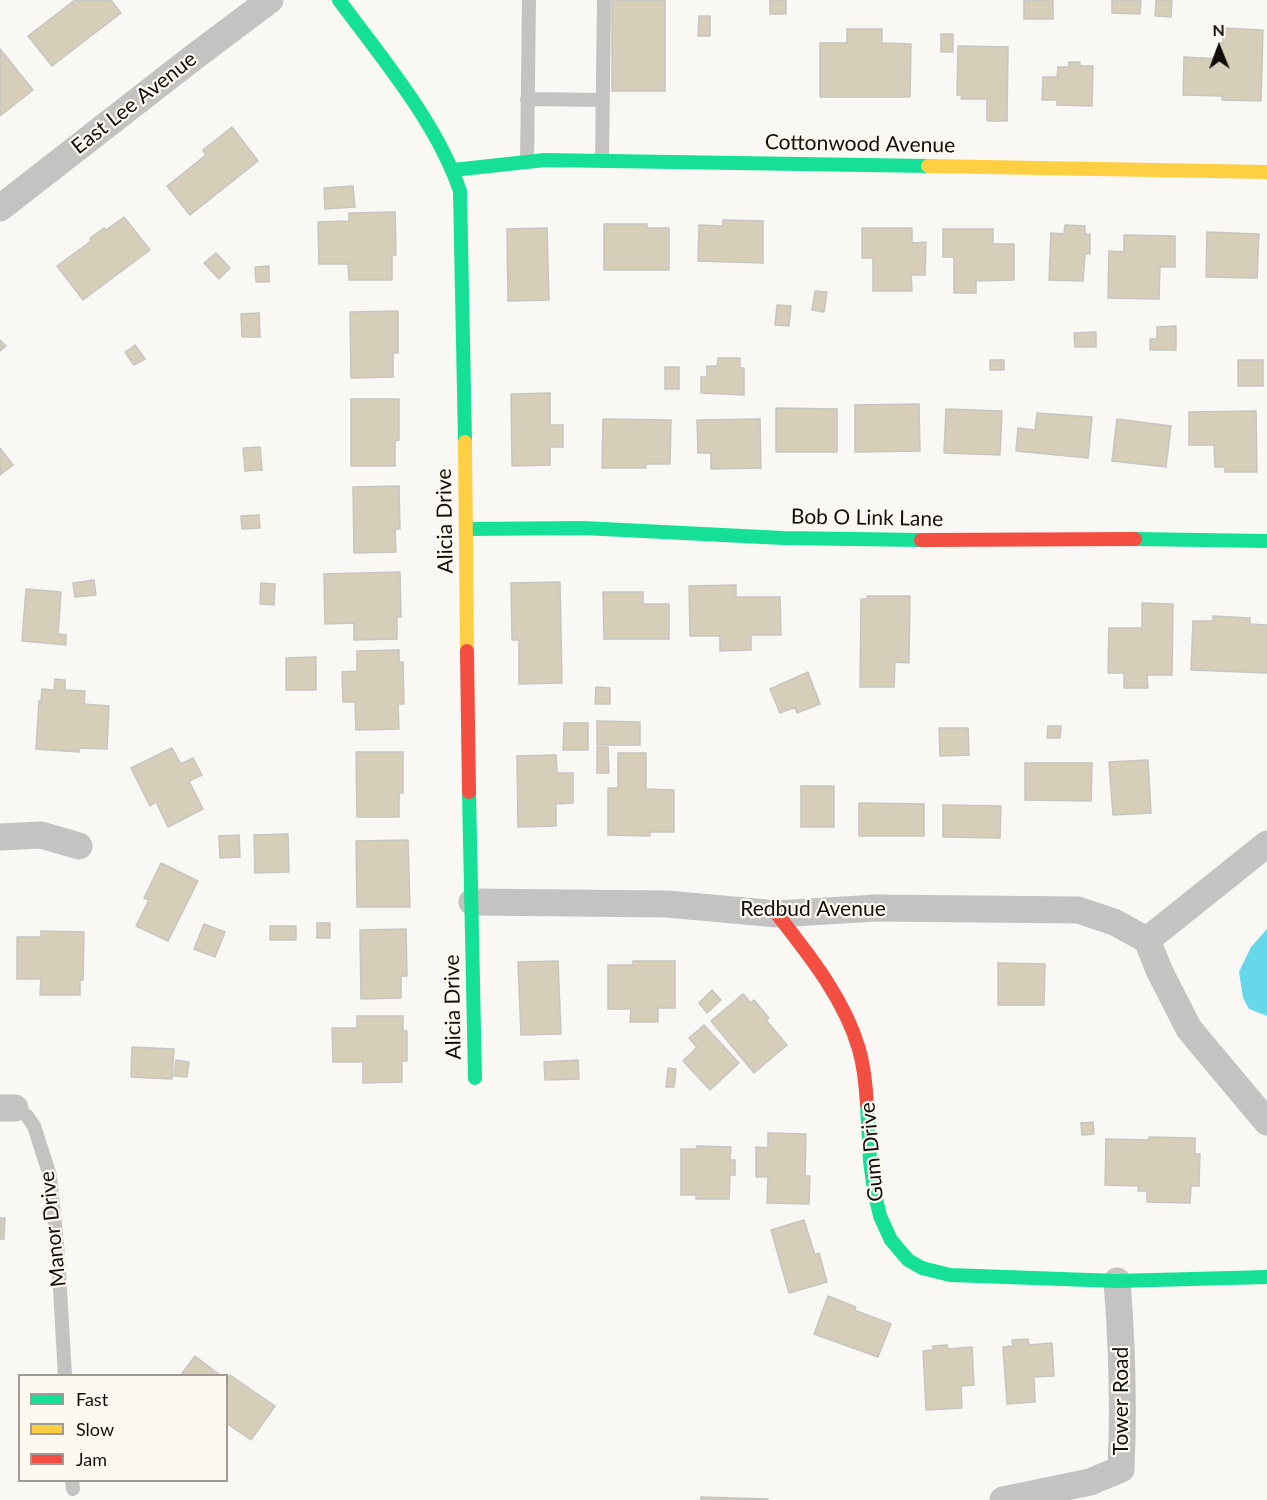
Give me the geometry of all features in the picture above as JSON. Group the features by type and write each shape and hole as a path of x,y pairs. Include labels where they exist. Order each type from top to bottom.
{"street":[{"name":"East Lee Avenue","path":"0,208 270,0"},
{"name":"Alicia Drive","path":"339,0 412,99 453,170 460,191 475,1078"},
{"name":"Cottonwood Avenue","path":"453,170 545,160 1267,172"},
{"name":"Bob O Link Lane","path":"467,529 583,528 783,538 1267,541"},
{"path":"0,837 41,835 79,846"},
{"path":"1267,844 1147,940 1159,970 1190,1029 1267,1122"},
{"name":"Redbud Avenue","path":"472,902 668,904 777,914 876,908 1078,910 1114,922 1147,940"},
{"name":"Gum Drive","path":"777,914 813,961 846,1012 860,1052 867,1089 874,1200 889,1238 909,1261 936,1273 951,1275 1117,1281 1267,1277"},
{"name":"Tower Road","path":"1003,1500 1090,1482 1121,1469 1124,1417 1123,1359 1117,1281"}],"lane":[{"path":"528,162 529,0"},
{"path":"602,161 604,0"},
{"path":"527,99 603,100"},
{"name":"Manor Drive","path":"8,1108 27,1116 34,1126 50,1176 58,1256 65,1374"}],"water":[{"path":"1267,929 1267,1016 1249,1009 1243,998 1239,972 1251,947"}],"building":[{"path":"75,0 111,0 121,13 52,66 28,36"},
{"path":"612,0 665,0 665,91 612,91"},
{"path":"770,0 786,0 786,14 770,14"},
{"path":"1024,0 1053,0 1053,19 1024,19"},
{"path":"1112,0 1141,0 1140,14 1112,13"},
{"path":"1156,0 1172,0 1171,17 1155,16"},
{"path":"699,16 710,16 710,36 698,36"},
{"path":"1223,28 1263,30 1261,101 1222,100 1222,96 1183,95 1184,57 1219,59 1219,43 1223,43"},
{"path":"847,29 882,29 882,43 911,44 910,97 820,97 820,43 847,43"},
{"path":"941,34 953,34 953,52 941,52"},
{"path":"958,46 1008,47 1007,121 987,121 987,99 961,99 962,95 957,95"},
{"path":"0,49 33,90 0,116"},
{"path":"1069,62 1080,62 1080,66 1093,66 1092,106 1057,105 1057,100 1042,100 1043,77 1057,77 1058,67 1069,67"},
{"path":"232,127 258,161 190,215 167,186 206,155 203,150"},
{"path":"353,186 355,207 325,209 324,188"},
{"path":"395,212 396,255 392,255 392,280 349,280 348,264 319,264 318,222 349,221 349,213"},
{"path":"124,217 150,250 83,300 57,266 91,241 90,238"},
{"path":"723,220 763,221 763,263 698,261 699,225 723,226"},
{"path":"604,224 647,224 647,228 669,228 669,270 604,270"},
{"path":"1065,225 1085,226 1085,234 1090,234 1090,254 1085,254 1083,281 1049,280 1051,233 1064,234"},
{"path":"547,228 549,300 508,301 507,229"},
{"path":"862,228 912,228 912,243 926,242 925,275 911,275 912,291 873,291 873,258 862,258"},
{"path":"943,229 993,229 993,244 1014,244 1014,280 976,281 976,293 954,293 954,257 943,257"},
{"path":"1207,232 1259,234 1257,278 1206,277"},
{"path":"1124,235 1175,236 1175,267 1160,267 1159,299 1108,298 1109,251 1124,252"},
{"path":"216,253 230,268 219,279 204,263"},
{"path":"269,266 269,282 256,282 255,267"},
{"path":"815,291 827,292 824,312 812,310"},
{"path":"777,305 791,306 789,326 775,325"},
{"path":"398,311 398,353 393,353 393,377 351,378 350,312"},
{"path":"259,313 260,337 242,337 241,314"},
{"path":"1176,326 1176,350 1150,350 1150,339 1157,339 1157,327"},
{"path":"1096,332 1096,347 1075,347 1074,333"},
{"path":"0,340 6,346 0,351"},
{"path":"135,345 145,359 134,365 125,352"},
{"path":"718,358 740,358 740,368 744,368 744,395 701,393 701,377 707,377 707,366 717,366"},
{"path":"990,360 1004,360 1004,370 990,370"},
{"path":"1238,360 1263,360 1263,386 1238,386"},
{"path":"665,367 679,367 679,389 665,389"},
{"path":"550,393 550,425 563,425 563,447 550,447 550,465 512,466 511,394"},
{"path":"351,399 399,399 399,440 395,441 395,466 351,466"},
{"path":"919,404 920,451 855,452 855,405"},
{"path":"776,408 837,409 837,452 776,452"},
{"path":"946,409 1002,411 1000,455 944,453"},
{"path":"1256,411 1257,472 1225,472 1225,467 1215,467 1214,445 1189,445 1189,412"},
{"path":"1037,413 1092,417 1088,458 1016,451 1018,428 1035,430"},
{"path":"603,419 671,420 670,464 646,464 646,468 602,468"},
{"path":"760,419 761,468 711,469 711,453 698,453 697,420"},
{"path":"1117,419 1171,426 1166,467 1112,461"},
{"path":"260,447 262,470 245,471 243,448"},
{"path":"0,448 13,465 0,475"},
{"path":"399,486 400,529 395,529 396,552 354,553 353,487"},
{"path":"259,515 260,528 242,529 241,516"},
{"path":"400,572 401,617 397,617 397,639 354,640 354,623 325,624 324,574"},
{"path":"94,580 96,595 75,597 73,583"},
{"path":"560,582 562,683 519,684 519,640 512,640 511,583"},
{"path":"261,583 275,584 274,605 260,604"},
{"path":"736,585 736,597 780,597 781,635 751,635 751,650 720,651 720,636 690,636 689,586"},
{"path":"26,589 61,592 58,634 66,635 66,645 22,641"},
{"path":"603,592 643,592 643,604 669,604 669,639 604,639"},
{"path":"867,596 910,596 909,663 895,662 894,687 860,687 861,599 867,599"},
{"path":"1142,603 1173,604 1172,675 1147,675 1148,688 1124,688 1124,673 1108,673 1109,628 1142,628"},
{"path":"1213,616 1250,618 1250,624 1267,625 1267,673 1191,670 1193,621 1213,621"},
{"path":"399,650 399,662 403,662 404,704 398,704 399,729 356,730 355,702 343,702 342,672 357,671 357,651"},
{"path":"316,657 316,690 286,690 286,658"},
{"path":"808,672 820,704 797,713 795,707 780,713 770,689"},
{"path":"55,679 65,680 65,690 85,691 84,704 109,706 107,749 80,748 79,752 36,749 42,689 54,690"},
{"path":"596,687 610,688 610,704 595,704"},
{"path":"597,721 640,722 640,745 597,745"},
{"path":"564,723 588,723 588,750 563,750"},
{"path":"1048,726 1061,726 1060,738 1047,738"},
{"path":"939,728 968,728 969,755 940,756"},
{"path":"597,747 608,747 609,773 597,773"},
{"path":"172,748 181,764 193,758 202,775 189,781 203,809 168,827 156,802 150,806 131,768"},
{"path":"356,752 403,752 403,793 399,793 399,817 357,817"},
{"path":"618,753 646,753 646,789 674,790 674,832 650,832 650,836 608,835 608,788 618,788"},
{"path":"556,755 557,773 573,773 573,803 556,804 556,826 518,827 517,756"},
{"path":"1148,760 1151,813 1113,815 1109,762"},
{"path":"1025,763 1092,763 1091,801 1025,800"},
{"path":"801,786 834,786 834,827 801,827"},
{"path":"859,803 924,804 924,836 859,836"},
{"path":"943,805 1001,806 1000,838 943,837"},
{"path":"288,834 289,872 255,873 254,835"},
{"path":"239,835 240,857 220,858 219,836"},
{"path":"408,840 410,907 357,907 356,841"},
{"path":"161,863 198,881 168,941 136,926 149,900 144,898"},
{"path":"317,923 330,923 330,938 317,938"},
{"path":"204,924 225,932 215,957 194,949"},
{"path":"270,926 296,926 296,940 270,940"},
{"path":"406,929 407,976 401,976 401,998 361,999 360,930"},
{"path":"41,931 84,932 83,980 80,980 80,995 40,995 41,979 17,979 17,937 41,937"},
{"path":"558,961 561,1034 521,1035 518,962"},
{"path":"633,961 675,961 675,1008 658,1008 658,1022 630,1022 631,1009 608,1009 608,965 633,965"},
{"path":"998,963 1045,964 1044,1005 998,1005"},
{"path":"712,990 721,1000 707,1013 699,1003"},
{"path":"743,994 751,1003 754,1000 769,1018 766,1020 787,1045 754,1073 711,1021"},
{"path":"357,1016 403,1016 403,1031 407,1031 407,1061 402,1061 402,1082 363,1083 363,1062 333,1062 332,1028 357,1028"},
{"path":"704,1025 739,1063 710,1090 683,1061 697,1047 689,1038"},
{"path":"132,1047 174,1049 172,1079 131,1077"},
{"path":"176,1060 189,1062 187,1077 174,1076"},
{"path":"578,1060 579,1079 545,1080 544,1062"},
{"path":"668,1068 676,1069 674,1087 666,1087"},
{"path":"1093,1122 1094,1134 1082,1135 1081,1123"},
{"path":"768,1133 806,1134 805,1176 810,1176 809,1204 767,1203 768,1177 756,1177 756,1147 768,1148"},
{"path":"1149,1137 1195,1138 1195,1154 1200,1154 1199,1186 1191,1186 1190,1203 1147,1202 1147,1191 1138,1191 1139,1186 1105,1185 1106,1139 1149,1140"},
{"path":"697,1146 731,1147 730,1160 735,1160 735,1175 730,1175 729,1199 696,1199 696,1195 681,1195 681,1149 697,1149"},
{"path":"0,1218 5,1218 4,1239 0,1239"},
{"path":"804,1220 815,1255 819,1253 827,1282 789,1293 771,1230"},
{"path":"828,1296 856,1307 854,1310 891,1324 878,1357 814,1334"},
{"path":"1028,1339 1029,1345 1052,1343 1054,1376 1034,1377 1035,1402 1007,1404 1003,1347 1013,1346 1012,1340"},
{"path":"947,1345 948,1349 972,1347 974,1385 961,1386 962,1408 926,1410 923,1351 933,1350 933,1346"},
{"path":"195,1356 218,1374 182,1374"},
{"path":"230,1375 275,1406 251,1440 228,1424 228,1378"},
{"path":"701,1497 768,1499 768,1500 701,1500"}],"traffic: fast":[{"path":"339,0 423,116 450,166 460,191 465,442"},
{"path":"453,170 545,160 928,166"},
{"path":"467,529 583,528 783,538 921,540"},
{"path":"1135,539 1267,541"},
{"path":"469,792 475,1078"},
{"path":"867,1105 870,1161 880,1216 891,1240 908,1260 922,1268 950,1275 1117,1281 1267,1277"}],"traffic: slow":[{"path":"928,166 1267,172"},
{"path":"465,442 467,651"}],"traffic: jam":[{"path":"921,540 1135,539"},
{"path":"467,651 469,792"},
{"path":"777,914 824,978 844,1012 861,1056 867,1105"}]}
